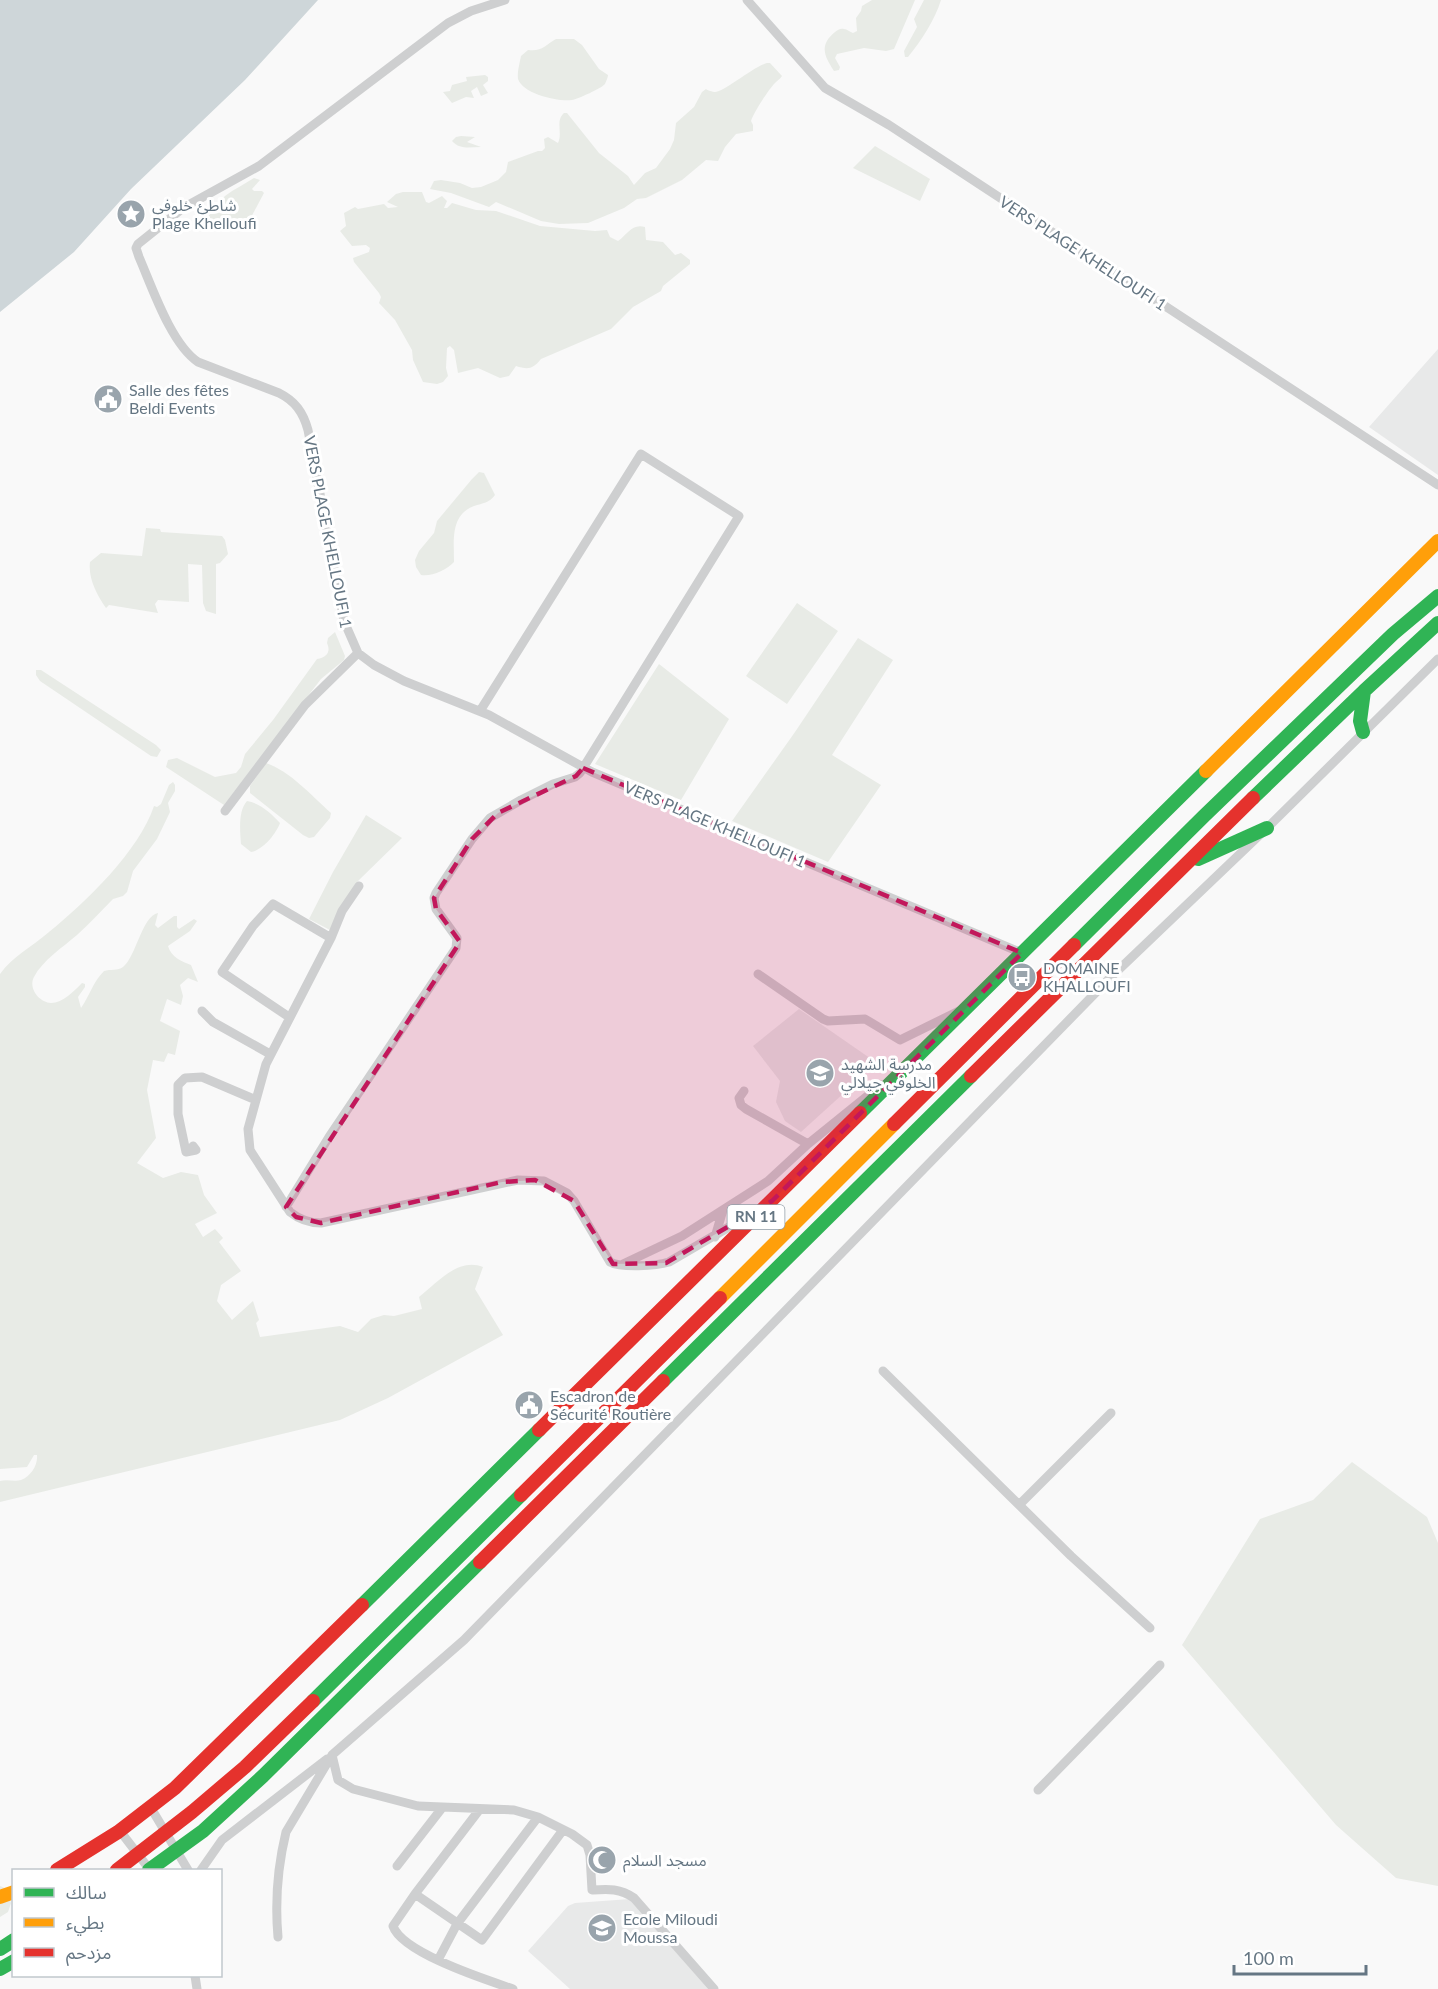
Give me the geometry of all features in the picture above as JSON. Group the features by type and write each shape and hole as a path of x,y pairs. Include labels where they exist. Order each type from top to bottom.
{"main road":[{"name":"RN 11","path":"59,1869 120,1831 151,1808 198,1765 772,1201 1438,541"},
{"path":"118,1869 192,1812 245,1767 327,1688 1204,816 1393,634 1438,596"},
{"path":"150,1869 203,1831 271,1768 1184,866 1364,691 1438,623"},
{"path":"1363,732 1360,721 1364,691"},
{"path":"1184,866 1267,828"}],"street":[{"name":"VERS PLAGE KHELLOUFI 1","path":"505,0 471,11 448,23 258,166 183,208 141,241 136,248 175,336 184,351 198,362 288,397 305,420 341,610 358,653 388,673 480,711 583,768 1022,953"},
{"name":"VERS PLAGE KHELLOUFI 1","path":"747,0 813,76 833,94 898,131 1438,485"},
{"path":"286,1207 329,1137 456,948 457,938 436,909 434,898 472,839 498,813 533,794 575,777 583,768 739,516 641,454 480,711"},
{"path":"225,812 305,705 358,653"},
{"path":"202,1869 222,1840 332,1755 464,1640 1094,995 1438,659"},
{"path":"359,886 342,911 331,938 270,1054 248,1130 250,1150 290,1212 303,1221 321,1223 502,1182 544,1181 567,1193 610,1262 619,1265 666,1263 715,1237 772,1201"},
{"path":"289,1017 222,972 253,926 273,904 331,938"},
{"path":"758,974 823,1020 865,1020 900,1040 966,1008"},
{"path":"201,1011 213,1022 270,1054"},
{"path":"619,1265 682,1236 768,1181 808,1144 916,1057"},
{"path":"193,1146 196,1150 186,1152 178,1114 178,1085 185,1078 202,1077 256,1100"},
{"path":"744,1091 739,1098 746,1110 808,1144"},
{"path":"715,1237 723,1210"},
{"path":"883,1371 1071,1556 1150,1628"},
{"path":"1020,1504 1111,1413"},
{"path":"1038,1790 1161,1665"},
{"path":"332,1755 338,1780 353,1789 418,1806 514,1810 538,1817 563,1830 587,1845 590,1854 592,1890 614,1889 624,1891 634,1898 714,1989"},
{"path":"278,1936 278,1888 286,1832 332,1755"},
{"path":"151,1808 187,1869"},
{"path":"397,1866 442,1808"},
{"path":"480,1809 414,1894 393,1926 395,1931 407,1941 448,1966 513,1989"},
{"path":"438,1960 458,1924 538,1817"},
{"path":"414,1894 482,1940 563,1830"},
{"path":"120,1831 148,1869"}],"highlighted area":[{"path":"583,768 1022,953 772,1201 666,1263 613,1264 574,1201 535,1180 502,1182 321,1223 296,1217 286,1207 460,942 436,909 434,898 472,839 498,813 576,776"}],"shaded area":[{"path":"0,0 318,0 245,80 131,189 74,252 0,312"},
{"path":"872,0 915,0 894,49 886,51 864,48 837,54 835,58 840,67 839,70 834,71 825,51 827,41 840,29 853,33 857,31 856,18 862,6"},
{"path":"924,0 941,0 927,30 908,57 905,57 904,51 917,27 914,19"},
{"path":"556,39 574,39 582,45 599,69 608,75 605,84 584,96 566,100 542,96 521,84 518,79 518,70 521,56 528,50 540,49"},
{"path":"770,63 782,76 769,90 755,112 751,121 753,131 736,134 725,147 718,161 706,160 682,180 588,223 559,224 541,221 496,202 489,207 451,193 430,189 434,181 441,180 460,183 472,188 498,180 506,172 508,162 542,151 545,148 544,139 548,137 558,143 559,123 564,113 567,113 599,153 628,176 634,185 645,173 656,168 670,149 674,140 676,123 694,107 702,92 706,89 719,91"},
{"path":"485,75 488,81 483,85 488,93 481,96 477,87 471,91 474,98 466,97 452,103 443,92 450,91 452,85 467,81 466,77"},
{"path":"461,136 475,137 467,142 481,147 462,147 452,141"},
{"path":"875,146 930,179 920,201 853,168"},
{"path":"254,178 260,180 252,189 264,193 249,221 224,231 195,229 197,223 225,196"},
{"path":"422,192 426,202 429,203 442,196 447,201 444,208 452,203 476,210 496,211 540,226 607,230 610,237 618,241 633,228 645,227 646,240 663,242 675,255 681,253 690,260 690,264 663,286 661,291 633,307 611,329 541,359 533,367 516,366 509,376 500,378 478,368 458,373 454,350 450,346 447,348 448,376 443,382 437,384 423,382 413,360 412,350 395,320 379,303 381,297 379,293 354,262 353,258 369,252 370,248 366,245 352,246 340,231 346,226 344,213 355,207 358,209 384,204 388,208 398,207 387,202 396,194"},
{"path":"1438,349 1438,475 1369,427"},
{"path":"479,472 484,473 495,495 488,501 466,510 457,522 454,537 454,562 439,572 421,575 415,560 419,551 434,533 437,521"},
{"path":"146,528 160,529 161,532 222,536 228,554 216,564 216,614 206,611 203,603 202,565 188,564 189,602 158,600 155,604 158,613 109,605 106,608 92,581 90,562 101,553 142,556"},
{"path":"797,603 838,631 787,704 746,676"},
{"path":"335,632 345,656 344,660 321,679 224,805 166,767 168,760 177,758 215,777 236,773 241,767 245,754 317,659 327,654 328,638"},
{"path":"858,638 893,660 832,755 881,785 828,862 732,821"},
{"path":"659,664 729,719 681,800 595,764"},
{"path":"36,670 41,670 156,745 161,750 157,757 151,756 40,681"},
{"path":"266,763 292,778 331,813 330,818 314,837 309,838 303,835 250,793 250,786"},
{"path":"173,782 175,791 168,803 170,812 157,839 133,871 127,892 113,899 77,935 47,960 34,977 32,986 42,1000 51,1003 64,999 82,983 85,984 78,997 81,1008 104,971 121,968 128,962 143,929 152,916 158,913 155,925 158,928 174,916 177,916 179,929 194,919 197,921 190,931 168,946 174,956 191,965 198,982 188,978 180,985 183,996 181,1005 167,999 160,1021 180,1031 175,1055 168,1053 164,1062 153,1060 147,1090 156,1138 137,1163 163,1178 181,1172 198,1175 204,1195 217,1213 195,1224 203,1237 215,1229 223,1238 219,1242 241,1271 221,1285 217,1301 232,1320 253,1301 259,1320 256,1323 260,1337 340,1326 358,1332 371,1319 422,1309 419,1297 433,1285 457,1268 474,1265 483,1267 475,1289 503,1335 388,1398 340,1420 0,1502 0,1481 19,1481 28,1476 36,1463 37,1455 34,1455 27,1467 0,1469 0,974 17,956 79,906 110,875 147,823 154,806 161,804 169,785"},
{"path":"247,801 261,806 280,823 268,841 256,851 251,852 241,844 241,816"},
{"path":"366,815 402,838 358,881 330,930 309,919"},
{"name":"مدرسة الشهيد الخلوفي جيلالي","path":"799,1009 877,1063 801,1132 785,1121 776,1102 780,1081 753,1046"},
{"path":"1352,1462 1427,1517 1438,1543 1438,1886 1396,1878 1336,1825 1182,1645 1260,1519 1313,1500"},
{"path":"0,1886 5,1888 11,1903 8,1912 0,1917"},
{"name":"Ecole Miloudi Moussa","path":"630,1899 708,1989 570,1989 528,1951 568,1906 575,1903"}],"traffic: fast":[{"path":"1074,945 1393,634 1438,596"},
{"path":"1253,798 1438,623"},
{"path":"1363,732 1360,721 1364,691"},
{"path":"860,1113 1206,771"},
{"path":"1198,859 1267,828"},
{"path":"663,1381 971,1076"},
{"path":"362,1605 539,1430"},
{"path":"313,1701 521,1495"},
{"path":"150,1869 203,1831 263,1776 480,1562"},
{"path":"0,1949 12,1941"},
{"path":"0,1969 12,1962"}],"traffic: slow":[{"path":"1206,771 1438,541"},
{"path":"720,1298 894,1124"},
{"path":"0,1897 12,1893"}],"traffic: jam":[{"path":"971,1076 1253,798"},
{"path":"894,1124 1074,945"},
{"path":"539,1430 860,1113"},
{"path":"521,1495 720,1298"},
{"path":"480,1562 663,1381"},
{"path":"59,1869 118,1832 175,1788 362,1605"},
{"path":"118,1869 192,1812 245,1767 313,1701"}],"place":[{"name":"شاطئ خلوفي Plage Khelloufi","path":"131,214"},
{"name":"Salle des fêtes Beldi Events","path":"108,399"},
{"name":"DOMAINE KHALLOUFI","path":"1022,977"},
{"name":"مدرسة الشهيد الخلوفي جيلالي","path":"820,1073"},
{"name":"Escadron de Sécurité Routière","path":"529,1405"},
{"name":"مسجد السلام","path":"602,1860"},
{"name":"Ecole Miloudi Moussa","path":"602,1928"}]}
